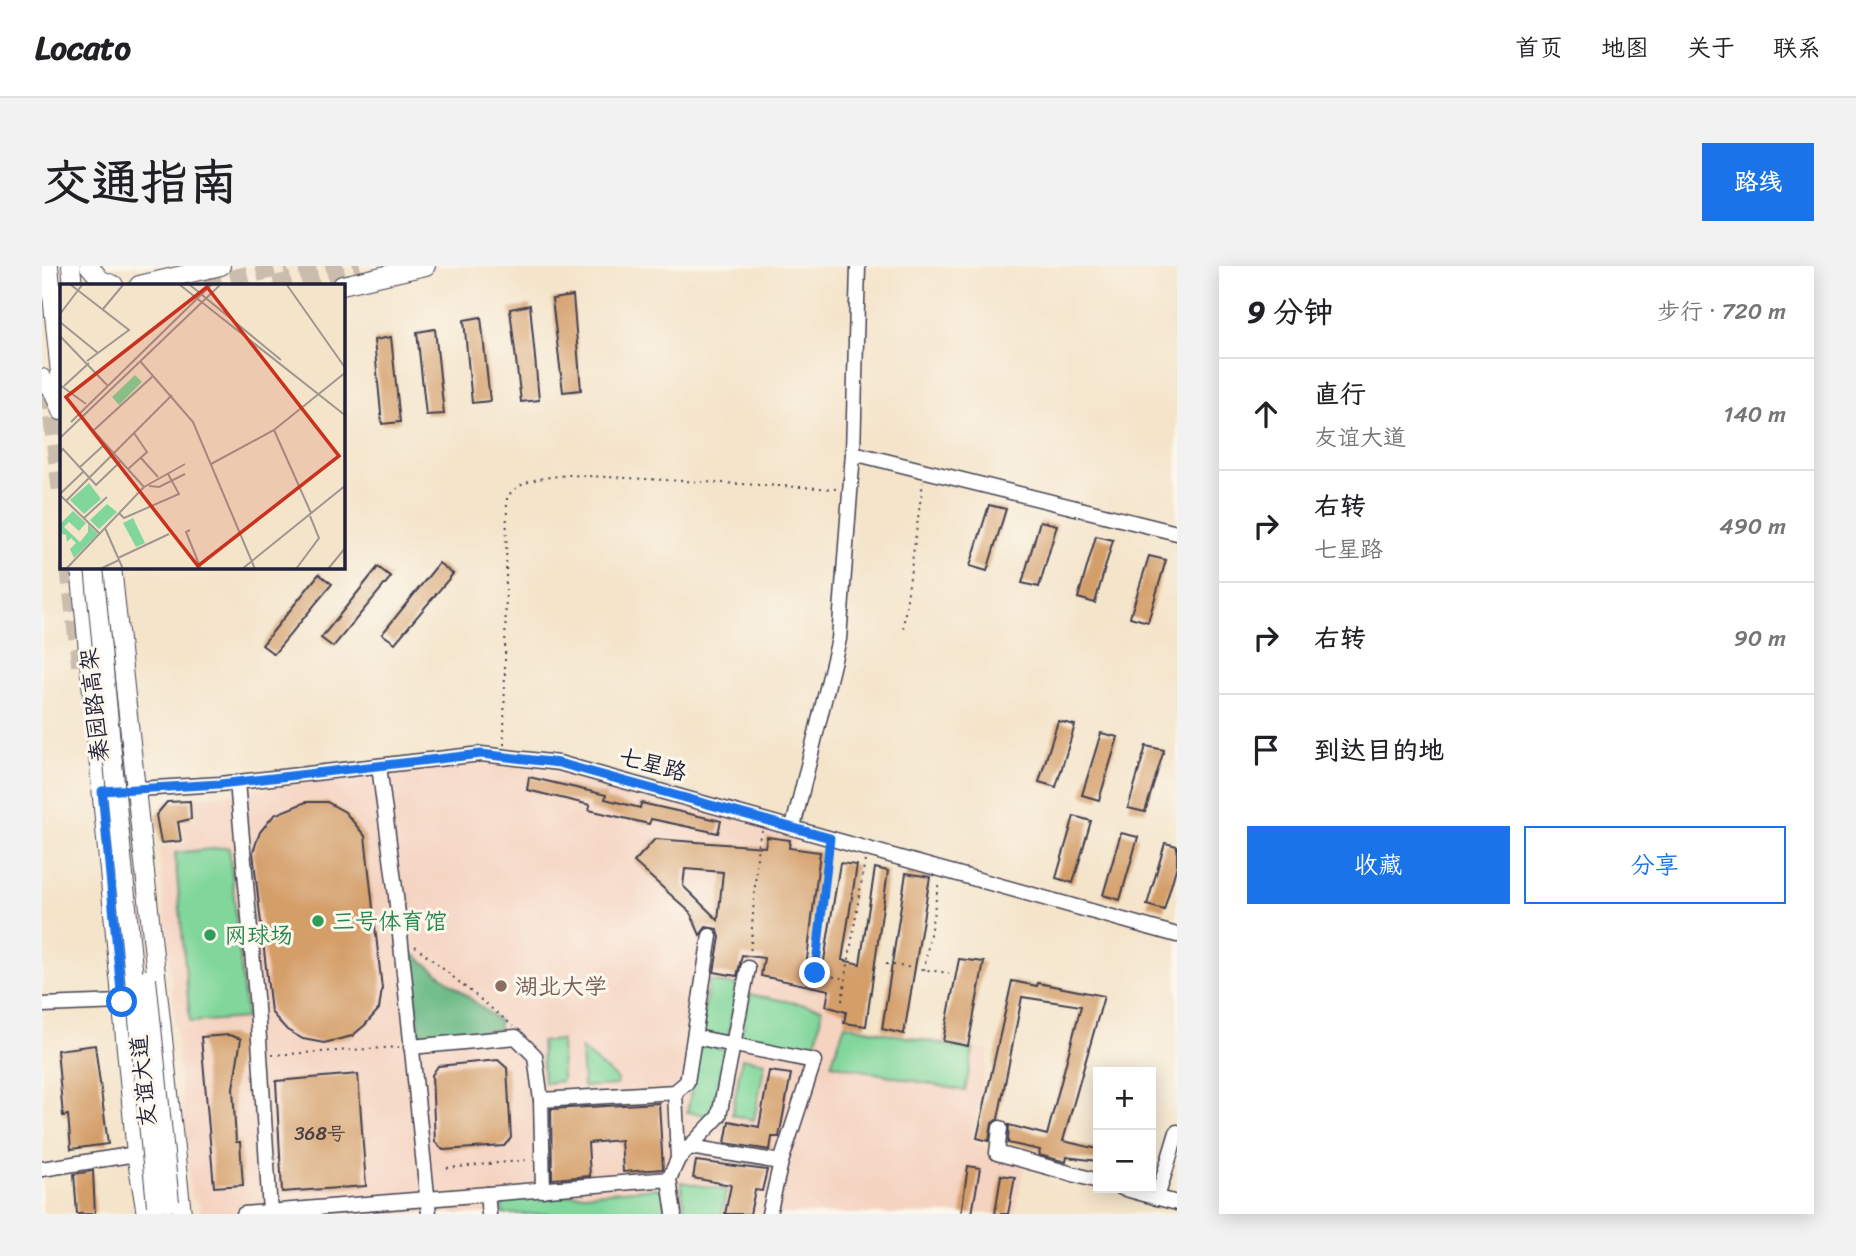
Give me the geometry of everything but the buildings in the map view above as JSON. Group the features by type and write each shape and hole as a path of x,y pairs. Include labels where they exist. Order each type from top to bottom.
{"main road":[{"path":"48,266 54,351 60,378"},
{"path":"58,266 61,284"},
{"path":"71,266 74,284"},
{"path":"82,266 84,284"},
{"path":"89,266 101,280 111,284"},
{"path":"143,284 221,266"},
{"path":"345,284 426,266"},
{"path":"42,378 54,393 60,408"},
{"name":"友谊大道","path":"80,569 136,1154 164,1210"},
{"name":"秦园路高架","path":"94,569 164,1210"},
{"name":"秦园路高架","path":"105,569 164,1210"},
{"name":"友谊大道","path":"113,569 138,789 164,1210"},
{"path":"81,671 94,719"}],"street":[{"path":"793,827 839,639 853,453 858,266"},
{"path":"853,453 1177,533"},
{"name":"七星路","path":"102,791 237,782 481,754 559,763 1177,935"},
{"path":"379,766 400,934 428,1207"},
{"path":"237,782 261,1056 270,1212"},
{"path":"541,1100 675,1092 687,1082 710,936"},
{"path":"674,1214 670,1179 678,1159 719,1116 748,968"},
{"path":"42,1005 122,1002"},
{"path":"411,1046 516,1037 535,1056 541,1100 543,1190"},
{"path":"695,1037 814,1061 781,1162 769,1214"},
{"path":"675,1092 678,1159"},
{"path":"1000,1128 998,1153 1093,1180"},
{"path":"1157,1198 1177,1132"},
{"path":"690,1147 781,1162"},
{"path":"42,1169 136,1154"},
{"path":"244,1214 428,1207 487,1194 670,1179"},
{"path":"1140,1193 1177,1203"},
{"path":"487,1194 489,1214"}],"path":[{"path":"903,628 925,470"},
{"path":"504,757 507,497 513,488 543,477 569,475 850,490"},
{"path":"748,968 758,842 766,820"},
{"path":"830,838 815,973 845,979"},
{"path":"842,1001 867,848"},
{"path":"924,970 941,869"},
{"path":"400,934 512,1024 516,1037"},
{"path":"886,964 949,973"},
{"path":"261,1056 411,1046"},
{"path":"447,1167 542,1158"}],"shaded area":[{"name":"湖北大学","path":"485,760 553,771 797,835 780,970 831,981 847,1002 844,1023 989,1050 972,1142 1027,1154 1015,1214 201,1214 199,1203 191,1197 159,848 185,843 182,823 195,821 193,798"}],"green space":[{"name":"网球场","path":"229,847 246,1018 190,1022 175,853"},
{"path":"410,951 499,1021 499,1030 420,1036"},
{"path":"709,981 737,985 728,1038 700,1033"},
{"path":"749,994 822,1008 814,1056 740,1041"},
{"path":"845,1025 973,1050 965,1091 831,1064"},
{"path":"561,1040 562,1081 544,1083 541,1042"},
{"path":"701,1044 727,1050 712,1116 687,1112"},
{"path":"581,1049 618,1080 617,1085 583,1087"},
{"path":"742,1058 765,1062 754,1120 732,1115"},
{"path":"681,1182 726,1190 722,1214 685,1214"},
{"path":"657,1188 667,1195 669,1214 503,1214 501,1201"}],"tunnel":[{"path":"208,284 287,266"},
{"path":"279,284 360,266"},
{"path":"49,391 60,484"},
{"path":"69,569 81,671"}],"place":[{"name":"三号体育馆","path":"318,921"},
{"name":"网球场","path":"210,935"},
{"name":"湖北大学","path":"501,986"}],"route":[{"path":"122,1002 102,791 220,784 481,754 559,763 830,838 815,973"}]}
